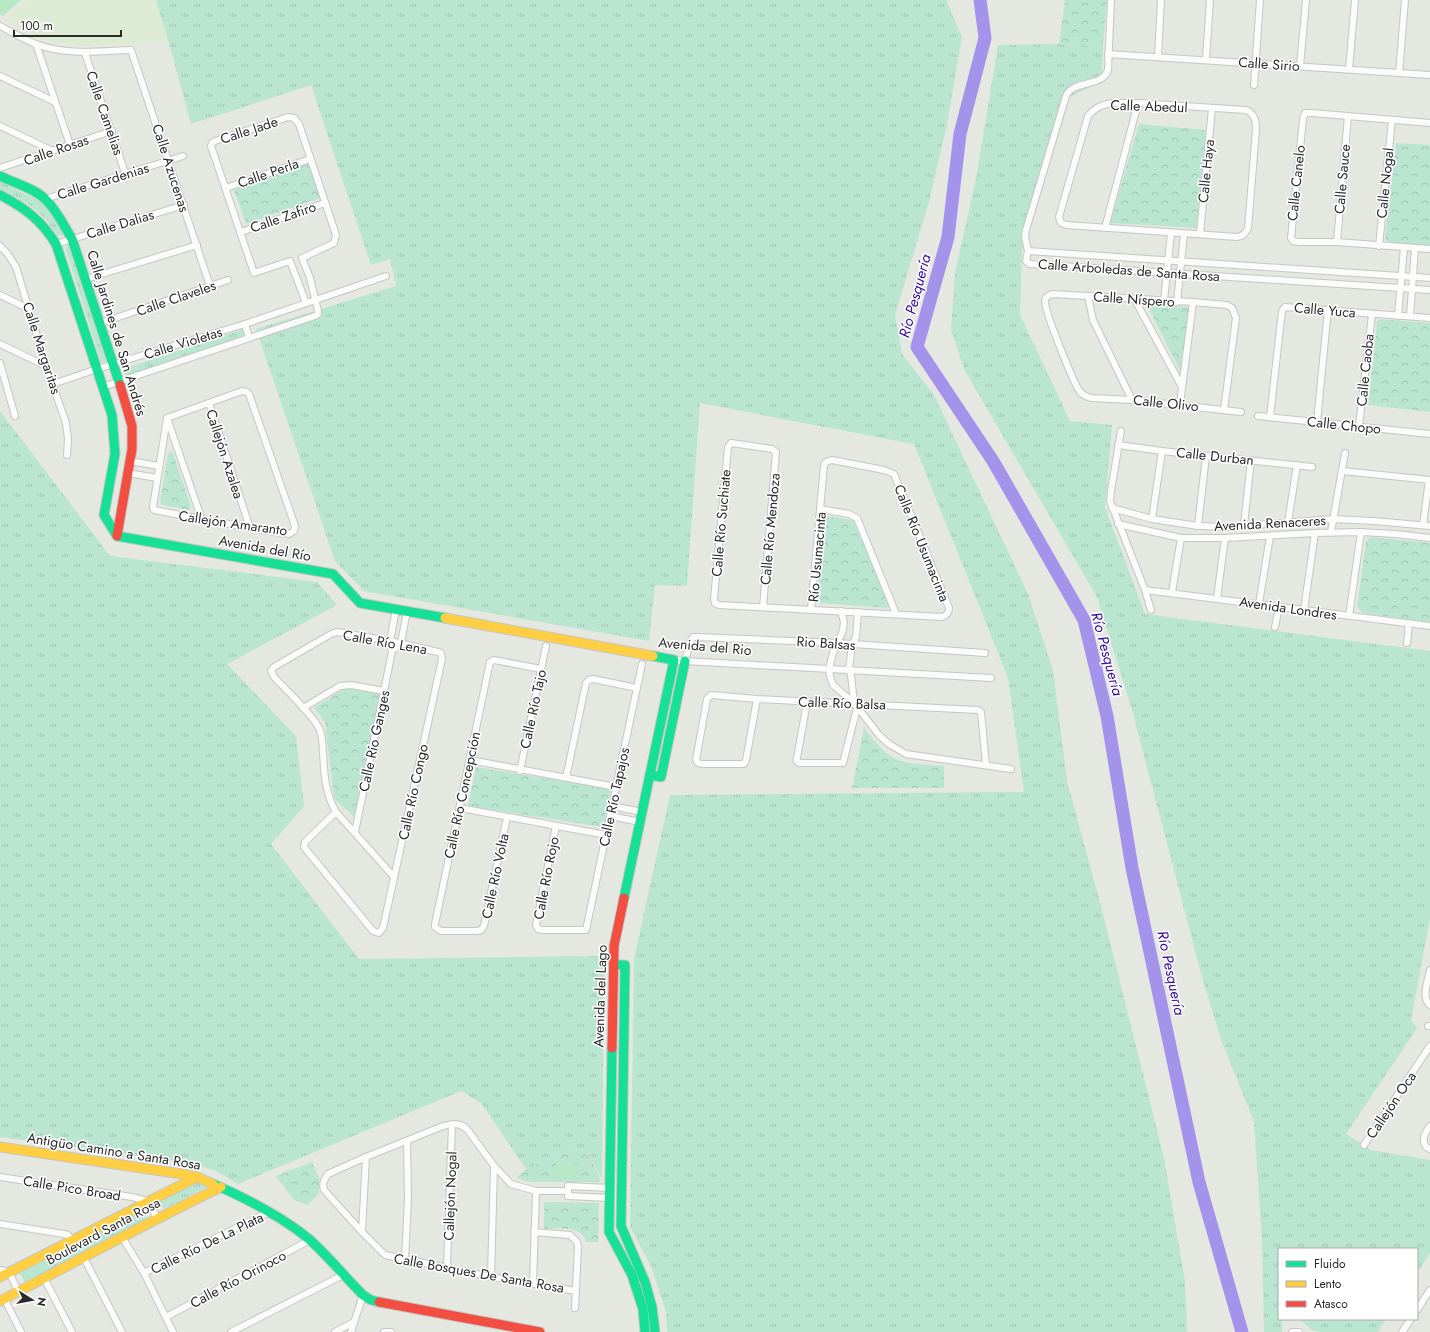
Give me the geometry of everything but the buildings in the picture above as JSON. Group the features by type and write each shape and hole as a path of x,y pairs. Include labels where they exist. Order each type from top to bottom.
{"street":[{"path":"1028,251 1025,237 1026,230 1066,96 1072,88 1102,79 1106,76 1108,70 1111,0"},
{"path":"1158,56 1161,0"},
{"path":"1206,59 1210,0"},
{"path":"1254,85 1260,0"},
{"path":"1300,66 1306,0"},
{"path":"1349,69 1355,0"},
{"path":"1400,73 1405,0"},
{"path":"0,26 36,44 61,50 85,52"},
{"path":"36,44 70,145"},
{"name":"Calle Azucenas","path":"85,52 131,50 210,286"},
{"name":"Calle Camelias","path":"85,52 125,173"},
{"name":"Calle Sirio","path":"1108,54 1256,62 1430,75"},
{"path":"0,76 55,102"},
{"name":"Calle Abedul","path":"1112,103 1138,103 1212,108 1246,110 1253,114 1256,120 1248,228 1246,233 1242,236 1184,234 1063,225 1059,221 1088,116 1094,109 1100,105 1112,103"},
{"path":"1105,228 1138,103"},
{"name":"Calle Haya","path":"1200,234 1212,108"},
{"name":"Calle Canelo","path":"1430,123 1309,112 1305,113 1291,237 1291,240 1300,242 1337,242 1430,249"},
{"name":"Calle Sauce","path":"1337,242 1348,116"},
{"name":"Calle Jade","path":"306,303 290,262 254,273 211,146 215,141 288,117 296,120 299,124 336,235 334,243 330,246 302,258 316,300"},
{"name":"Calle Nogal","path":"1378,246 1392,120"},
{"path":"0,126 53,151"},
{"name":"Calle Rosas","path":"0,168 112,131"},
{"name":"Calle Gardenias","path":"45,199 183,156"},
{"name":"Calle Perla","path":"226,188 310,159"},
{"name":"Calle Jardines de San Andrés","path":"0,176 32,191 45,199 60,218 72,239 101,323 130,415 132,426 132,443 129,467 117,536"},
{"name":"Calle Jardines de San Andrés","path":"0,195 30,212 45,227 56,244 112,415 115,454 104,515 117,536"},
{"name":"Calle Zafiro","path":"241,232 325,203"},
{"name":"Calle Dalias","path":"56,244 184,205"},
{"path":"1164,301 1171,233"},
{"path":"1177,302 1184,234"},
{"path":"86,279 197,245"},
{"name":"Calle Margaritas","path":"0,246 7,253 16,267 46,366 66,423 68,439 67,454"},
{"path":"1398,316 1404,248"},
{"path":"1410,316 1414,248"},
{"name":"Calle Arboledas de Santa Rosa","path":"1430,278 1028,251 1026,262 1030,264 1430,290"},
{"name":"Calle Violetas","path":"53,384 245,324 386,276"},
{"name":"Calle Claveles","path":"101,323 228,280"},
{"name":"Calle Níspero","path":"1091,398 1085,396 1078,388 1053,331 1045,307 1045,300 1052,294 1135,300 1193,302 1227,305 1232,308 1235,312 1236,318 1224,410"},
{"path":"0,295 29,309"},
{"path":"1088,296 1094,320 1132,400"},
{"name":"Calle Violetas","path":"103,388 316,316 318,314 318,310 316,300"},
{"path":"1135,300 1182,387"},
{"path":"1180,404 1193,302"},
{"name":"Calle Yuca","path":"1270,417 1283,308 1289,306 1430,318"},
{"path":"1316,422 1328,309"},
{"name":"Calle Caoba","path":"1359,426 1372,314"},
{"path":"245,324 249,338"},
{"path":"0,344 46,366"},
{"path":"0,363 15,416"},
{"name":"Callejón Amaranto","path":"242,391 247,392 249,394 295,526 294,531 289,534 202,520 154,510 153,507 166,418 242,391"},
{"name":"Calle Olivo","path":"1091,398 1180,404 1241,412"},
{"name":"Callejón Azalea","path":"209,403 250,528"},
{"name":"Calle Chopo","path":"1258,416 1430,434"},
{"path":"166,418 202,520"},
{"path":"1121,431 1110,491 1110,501 1145,590 1151,610"},
{"name":"Calle Río Suchiate","path":"763,607 719,605 715,603 714,599 728,447 730,444 772,449 776,451"},
{"name":"Calle Durban","path":"1118,445 1312,467"},
{"name":"Calle Río Mendoza","path":"763,607 776,451"},
{"path":"1152,519 1162,451"},
{"path":"1331,532 1345,453"},
{"path":"1198,526 1206,456"},
{"path":"1244,525 1251,460"},
{"name":"Río Usumacinta","path":"894,474 884,470 829,461 824,465 812,609 942,616 949,612"},
{"path":"113,464 129,467 157,478"},
{"path":"1288,522 1297,465"},
{"path":"129,467 159,466"},
{"path":"1342,470 1429,480 1423,525"},
{"name":"Calle Río Usumacinta","path":"894,474 949,608 949,612"},
{"name":"Avenida Renaceres","path":"1112,508 1152,519 1198,526 1244,525 1333,519 1354,519 1430,526"},
{"path":"820,509 850,514 858,520 896,614"},
{"name":"Avenida Renaceres","path":"1118,524 1181,538 1225,538 1331,532 1396,534 1430,538"},
{"path":"1349,616 1361,532"},
{"path":"1304,610 1315,533"},
{"name":"Avenida del Río","path":"117,536 333,574 360,603 396,609"},
{"path":"1259,604 1270,536"},
{"path":"1172,592 1181,538"},
{"path":"1217,598 1225,538"},
{"name":"Avenida Londres","path":"1145,590 1172,592 1430,626"},
{"path":"763,607 812,609"},
{"path":"1275,627 1279,607"},
{"name":"Avenida del Rio","path":"396,609 685,662 990,678"},
{"name":"Calle Río Ganges","path":"355,832 392,651 390,641 396,609"},
{"path":"392,651 401,643 406,611"},
{"path":"841,611 844,622 844,630 833,654 829,669 833,685 855,706 889,744 906,754 1011,769"},
{"path":"807,702 797,762 802,764 843,763 855,706 849,670 852,645 856,637 858,612"},
{"path":"1407,643 1409,623"},
{"name":"Calle Río Lena","path":"303,708 274,677 271,671 274,667 331,634 337,632 401,643 438,652"},
{"name":"Rio Balsas","path":"685,662 690,642 693,637 985,653"},
{"name":"Calle Río Tajo","path":"520,770 546,646"},
{"name":"Calle Río Congo","path":"336,812 305,842 304,847 350,904 374,931 379,933 383,928 442,659 441,653 438,652"},
{"name":"Calle Río Concepción","path":"477,931 441,931 435,927 435,924 489,664 491,660 541,670"},
{"name":"Avenida del Lago","path":"645,1332 643,1309 632,1275 609,1232 614,946 674,660"},
{"path":"650,775 661,778 685,662"},
{"name":"Calle Río Tapajos","path":"586,930 642,664"},
{"path":"566,778 585,686 589,680 593,679 637,688"},
{"path":"384,691 351,685 340,686 303,708 320,729 327,792 331,803 336,812 394,877"},
{"name":"Calle Río Balsa","path":"757,700 745,762 741,764 699,764 696,760 708,697 711,695 757,700 855,706 976,710 981,712 986,765"},
{"path":"470,760 616,787"},
{"path":"612,806 642,812"},
{"path":"460,808 606,835"},
{"path":"610,816 640,822"},
{"name":"Calle Río Volta","path":"477,931 481,930 485,923 507,817"},
{"name":"Calle Río Rojo","path":"556,826 536,925 538,929 542,930 586,930"},
{"name":"Avenida del Lago","path":"614,965 625,965 621,1226 625,1239 640,1266 647,1286 653,1306 655,1332"},
{"path":"1430,970 1425,1000 1430,1006"},
{"name":"Callejón Oca","path":"1364,1145 1430,1046"},
{"path":"612,1072 623,1072"},
{"path":"452,1124 462,1125 467,1129 494,1166 511,1184 536,1191 568,1191 609,1188"},
{"name":"Calle Bosques De Santa Rosa","path":"452,1124 366,1157 328,1174 324,1179 324,1190 385,1255 491,1277 576,1291"},
{"name":"Callejón Nogal","path":"447,1267 452,1124"},
{"path":"1428,1148 1423,1139 1424,1134 1430,1126"},
{"path":"405,1260 408,1199 407,1141"},
{"name":"Antigüo Camino a Santa Rosa","path":"0,1147 175,1172 197,1177 221,1187 269,1212 295,1228 310,1240 362,1295 370,1300 540,1332"},
{"path":"362,1232 366,1157"},
{"path":"491,1277 494,1166"},
{"name":"Calle Pico Broad","path":"0,1177 132,1197 148,1201"},
{"name":"Boulevard Santa Rosa","path":"0,1277 4,1271 72,1240 197,1177"},
{"name":"Boulevard Santa Rosa","path":"2,1300 84,1258 157,1218 221,1187"},
{"path":"533,1284 536,1191"},
{"path":"568,1191 609,1198"},
{"path":"148,1201 157,1218"},
{"name":"Calle Río De La Plata","path":"144,1273 269,1212"},
{"path":"0,1224 64,1234 68,1235 72,1240"},
{"path":"534,1232 570,1235 574,1238 578,1246 575,1308"},
{"path":"122,1237 144,1273 173,1332"},
{"name":"Calle Río Orinoco","path":"166,1317 310,1240"},
{"path":"84,1258 122,1332"},
{"path":"4,1271 18,1291"},
{"path":"231,1332 342,1275"},
{"path":"44,1278 72,1332"},
{"path":"1418,1308 1430,1290"},
{"path":"351,1332 362,1295"},
{"path":"2,1300 21,1332"},
{"path":"1402,1332 1410,1320"},
{"path":"335,1332 354,1322"},
{"path":"384,1332 391,1332"},
{"path":"1292,1332 1299,1332"}],"shaded area":[{"path":"29,0 156,0 169,43 76,46 45,40 6,19"}],"green space":[{"path":"0,0 21,0 3,16 0,14"},
{"path":"156,0 946,0 962,37 947,124 929,202 895,315 902,354 934,395 1028,594 1053,670 1067,781 1102,910 1164,1158 1185,1282 1187,1332 667,1332 666,1312 651,1266 630,1227 634,959 670,795 1024,792 1008,678 914,444 700,403 687,586 655,585 649,641 364,591 335,561 256,329 396,286 390,259 371,265 311,85 191,124"},
{"path":"1065,0 1107,0 1103,46 1059,44"},
{"path":"1059,44 1103,46 1102,82 1069,97 1022,249 1020,315 1070,421 1112,425 1105,507 1145,614 1430,651 1430,918 1411,1020 1417,1028 1346,1134 1371,1150 1430,1160 1430,1253 1418,1271 1418,1248 1278,1248 1278,1320 1282,1320 1282,1332 1264,1332 1262,1240 1254,1122 1222,1042 1202,977 1132,710 1097,597 965,371 951,330 955,273 976,179 998,45"},
{"path":"1139,124 1206,130 1196,228 1110,223"},
{"path":"1396,143 1430,145 1430,246 1390,244 1385,239"},
{"path":"309,164 320,198 246,224 234,190"},
{"path":"0,181 42,202 67,234 58,236 33,208 0,189"},
{"path":"71,245 111,360 101,362 65,247"},
{"path":"1147,305 1189,307 1180,371"},
{"path":"1380,319 1430,323 1430,412 1368,405 1377,322"},
{"path":"244,329 246,338 126,377 123,369"},
{"path":"0,411 110,556 317,582 337,605 227,664 296,736 304,806 271,844 359,959 604,956 602,1178 585,1149 556,1154 526,1169 481,1103 461,1091 238,1184 216,1171 191,1163 0,1137"},
{"path":"171,451 191,506 189,510 162,505 160,503 168,454"},
{"path":"825,516 853,520 891,608 816,603"},
{"path":"1372,537 1430,543 1430,622 1362,613 1357,606 1366,541"},
{"path":"346,688 380,694 354,817 334,798 325,722 314,708"},
{"path":"864,728 880,747 898,760 918,764 944,766 944,788 852,788"},
{"path":"476,767 611,789 603,827 468,806"},
{"path":"585,1149 599,1175 600,1182 529,1182 517,1177 526,1169 556,1154"},
{"path":"557,1161 579,1165 576,1179 554,1176"},
{"path":"312,1162 319,1178 319,1194 307,1205 293,1199 276,1176"},
{"path":"198,1180 210,1185 164,1209 158,1203"},
{"path":"544,1202 599,1203 598,1242 586,1242 584,1237 575,1230 544,1229"},
{"path":"143,1210 147,1218 25,1283 20,1273"},
{"path":"1300,1320 1385,1320 1378,1332 1321,1332 1312,1330"}],"waterway":[{"name":"Río Pesquería","path":"980,0 985,38 960,134 948,237 917,347 993,461 1084,620 1107,716 1132,868 1199,1182 1242,1332"}],"traffic: fast":[{"path":"0,176 30,189 45,199 57,213 72,239 120,385"},
{"path":"0,195 32,215 56,244 112,415 115,454 104,515 117,536"},
{"path":"117,536 333,574 360,603 445,618"},
{"path":"624,898 674,660 653,656"},
{"path":"650,775 661,777 685,661"},
{"path":"614,965 625,965 621,1226 645,1282 652,1307 655,1332"},
{"path":"612,1048 609,1232 632,1275 643,1309 645,1332"},
{"path":"213,1184 237,1195 289,1224 324,1253 363,1295 371,1300 379,1302"}],"traffic: slow":[{"path":"445,618 653,656"},
{"path":"0,1147 182,1174 197,1177 213,1184"},
{"path":"0,1277 197,1177"},
{"path":"0,1301 221,1187"}],"traffic: jam":[{"path":"117,536 132,449 132,426 120,385"},
{"path":"612,1048 614,946 624,898"},
{"path":"379,1302 540,1332"}]}
